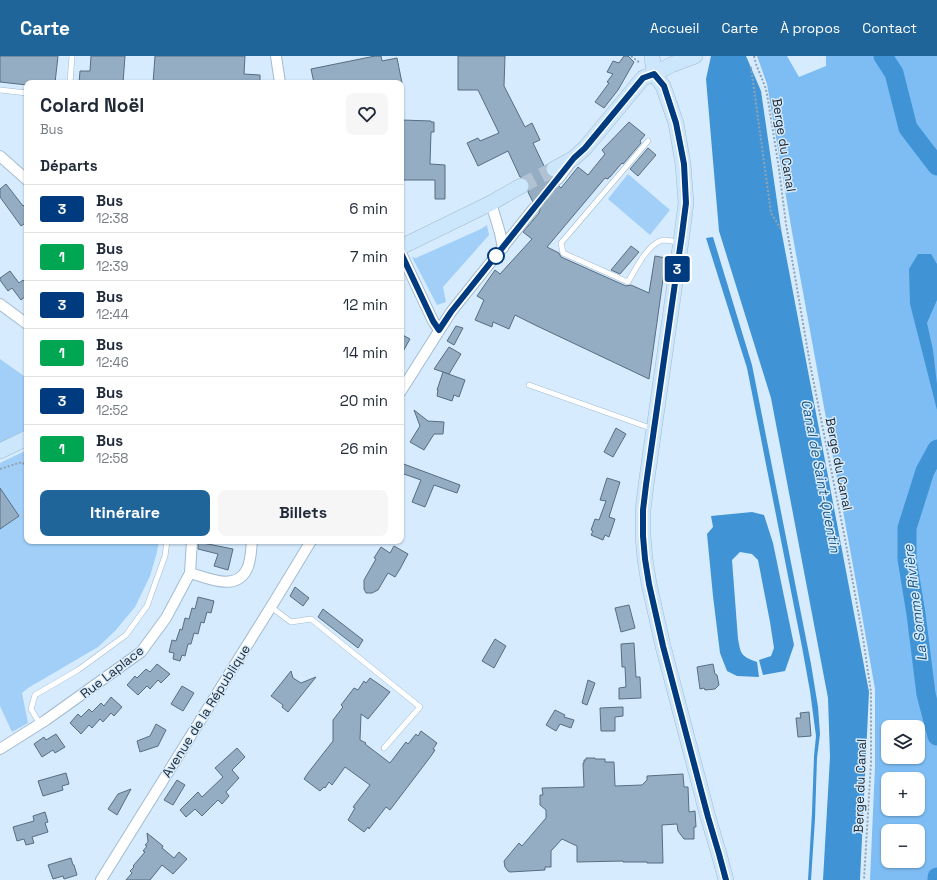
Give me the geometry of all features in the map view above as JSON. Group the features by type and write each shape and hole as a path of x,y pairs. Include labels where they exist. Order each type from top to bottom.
{"street":[{"path":"276,56 280,80"},
{"path":"652,56 654,74 664,86 676,123 684,164 686,203 643,510 645,559 663,646 726,880"},
{"path":"556,174 585,148 643,78 694,56"},
{"path":"0,156 24,177"},
{"path":"404,246 491,203 521,186"},
{"path":"491,203 503,248"},
{"path":"404,386 451,312 534,208"},
{"path":"404,259 433,321 439,330"},
{"path":"0,304 24,322"},
{"path":"0,451 24,439"},
{"name":"Rue Laplace","path":"0,750 99,683 141,652 166,618 190,573 192,544"},
{"path":"190,573 220,582 240,578 247,568 251,544"},
{"name":"Avenue de la République","path":"101,880 309,544"}],"lane":[{"path":"70,80 72,56"},
{"path":"0,90 24,93"},
{"path":"648,141 561,242 563,253 628,282 648,249 664,240 681,243"},
{"path":"529,386 654,429"},
{"path":"40,724 31,709 35,695 78,670 126,634 146,606 164,556 166,544"},
{"path":"271,607 291,622 311,619 420,707 384,748"}],"path":[{"name":"Berge du Canal","path":"754,56 766,89 786,224 809,358 845,539 871,692 871,762 864,880"},
{"path":"751,67 771,213 781,228"},
{"path":"0,469 22,462 24,464"}],"shaded area":[{"path":"757,56 787,56 799,77 826,66 826,56 937,56 937,880 870,880 875,766 875,689 792,232 767,84"},
{"path":"628,174 670,210 650,235 608,199"},
{"path":"487,225 489,235 443,287 446,302 437,305 412,257 416,258"},
{"path":"0,359 24,376 24,435 0,446"},
{"path":"24,451 24,544 158,544 150,576 135,607 115,631 98,647 22,693 28,723 12,732 0,706 0,529 19,516 0,488 0,463"}],"water":[{"name":"Canal de Saint-Quentin","path":"711,56 746,56 761,91 781,229 869,692 860,880 823,880 830,757 828,698 771,398 719,231 706,79"},
{"path":"713,237 752,365 811,664 818,707 820,734 817,758 811,880 808,880 816,736 810,691 747,368 706,238"},
{"path":"918,254 931,254 937,264 937,300 927,323 933,350 937,384 937,410 910,304 909,269"},
{"path":"752,512 764,515 773,543 794,645 785,671 763,675 759,660 771,656 774,648 770,622 758,560 752,554 740,552 732,560 738,639 741,652 748,658 757,662 759,677 737,676 727,671 720,653 707,534 713,527 711,516"}],"building":[{"path":"0,56 58,56 55,80 24,80 24,85 0,82"},
{"path":"91,56 125,56 123,80 79,80 80,71 90,71"},
{"path":"155,56 245,56 244,74 260,75 260,80 153,80"},
{"path":"381,56 382,61 397,58 401,80 313,80 311,69"},
{"path":"458,56 505,56 504,86 525,127 532,123 540,140 533,143 546,173 552,178 554,184 561,188 578,167 588,175 605,154 602,150 629,122 645,135 640,141 641,143 623,164 622,163 608,179 605,178 547,247 559,253 561,257 626,286 631,285 649,293 655,256 666,258 649,379 515,315 509,329 493,322 492,327 475,320 484,300 477,296 495,270 500,274 532,239 523,232 539,213 540,209 538,203 533,202 528,192 530,186 529,182 525,178 520,177 508,151 478,166 467,143 478,138 480,141 499,133 478,90 458,90"},
{"path":"624,56 628,56 634,62 618,90 604,108 595,102 609,83 607,82 613,74 607,72 613,61 619,63"},
{"path":"404,120 434,122 434,132 431,132 430,164 445,165 445,199 435,199 435,180 404,180"},
{"path":"648,148 656,155 638,176 630,169"},
{"path":"6,184 23,206 24,205 24,224 21,226 0,197 0,189"},
{"path":"631,246 639,252 620,274 611,270"},
{"path":"10,271 19,283 23,280 24,298 21,300 12,288 8,291 0,278"},
{"path":"456,326 463,328 454,345 447,341"},
{"path":"404,336 410,339 404,350"},
{"path":"449,347 461,354 449,374 434,369"},
{"path":"443,372 465,380 459,397 454,395 452,401 437,396 437,390"},
{"path":"414,410 428,421 444,422 443,434 434,434 424,450 410,442 420,426"},
{"path":"616,428 626,434 613,457 604,452"},
{"path":"404,464 460,485 457,493 434,485 425,507 412,502 421,480 404,474"},
{"path":"607,478 620,482 609,517 615,519 609,537 605,535 603,540 591,535 593,531 591,530 595,519 599,520 606,501 600,500"},
{"path":"0,488 19,516 0,529"},
{"path":"198,544 208,544 233,549 228,570 214,566 218,554 198,549"},
{"path":"394,546 408,554 400,569 395,577 388,573 378,590 372,593 366,593 364,589 364,580 376,559 374,558 381,547 390,553"},
{"path":"295,587 309,598 303,606 290,596"},
{"path":"198,597 214,601 211,613 207,612 204,623 201,622 198,634 194,633 191,644 188,644 185,656 182,655 180,661 173,659 174,653 169,652 172,640 176,641 180,629 182,630 185,618 189,619 192,608 195,609"},
{"path":"629,605 635,628 621,632 615,608"},
{"path":"323,609 363,640 358,648 318,617"},
{"path":"495,639 506,646 494,668 482,661"},
{"path":"634,643 636,677 640,677 641,698 619,699 619,688 626,687 625,667 622,667 621,644"},
{"path":"157,664 170,674 161,683 158,680 150,689 147,686 138,695 127,685 135,676 137,678 146,669 150,672"},
{"path":"713,664 719,685 715,689 700,689 697,667"},
{"path":"291,671 293,678 301,683 316,677 288,712 282,707 283,705 271,696"},
{"path":"370,678 390,692 368,719 361,714 360,740 366,743 365,744 390,763 406,742 408,744 416,734 418,736 421,731 437,743 431,756 390,810 386,807 369,829 368,827 364,832 348,820 355,808 353,807 370,785 345,767 332,785 329,782 325,788 324,787 320,791 304,779 333,741 333,720 343,707 341,705 354,688 358,690 364,681 366,683"},
{"path":"588,680 595,683 587,705 582,703"},
{"path":"182,686 194,693 183,711 171,704"},
{"path":"111,697 122,707 114,716 111,713 103,722 100,719 92,728 89,725 81,734 70,723 78,714 81,717 89,709 92,712 101,703 104,706"},
{"path":"623,707 623,716 615,717 615,731 601,731 600,708"},
{"path":"555,710 565,715 564,717 574,720 571,728 560,724 556,731 546,725"},
{"path":"809,712 811,736 798,737 796,718 801,718 800,713"},
{"path":"156,724 166,730 158,746 140,752 137,741 150,736"},
{"path":"56,734 65,747 55,753 53,750 42,757 34,744 44,737 46,740"},
{"path":"237,748 245,757 232,770 239,778 226,792 229,796 222,804 218,800 202,816 195,809 186,817 180,810 198,792 202,797 223,777 215,768"},
{"path":"586,758 605,759 605,762 614,762 615,786 642,785 647,780 647,776 683,774 684,787 688,787 689,812 695,811 696,827 694,827 694,839 684,839 678,831 677,824 662,825 663,863 647,863 623,861 577,862 577,846 562,839 551,851 551,867 545,867 545,870 508,871 505,867 504,861 519,843 522,846 546,818 546,810 540,805 540,795 543,795 542,788 584,787 583,763"},
{"path":"66,773 69,784 62,786 63,790 43,796 38,781"},
{"path":"177,780 185,785 173,805 164,800"},
{"path":"131,789 117,815 108,809 118,794"},
{"path":"45,812 48,822 45,823 48,832 32,837 34,843 26,845 24,839 17,841 13,827 34,821 33,816"},
{"path":"147,833 163,846 162,848 174,858 179,852 187,859 173,874 162,865 150,880 126,880 132,873 130,871 134,867 133,866 145,852 143,851 148,842"},
{"path":"71,858 77,875 64,879 63,876 53,879 48,865"}],"waterway":[{"name":"La Somme Rivière","path":"883,56 894,73 908,128 937,166"},
{"name":"La Somme Rivière","path":"937,449 925,471 907,528 907,559 916,614 926,694 937,736"}],"tunnel":[{"path":"521,186 554,169"},
{"path":"534,208 558,179"}],"bus line":[{"name":"3","path":"404,259 433,321 439,330 451,312 574,158 585,148 643,78 654,74 664,86 676,123 684,164 686,203 646,485 643,510 643,536 649,584 663,646 726,880"}]}
